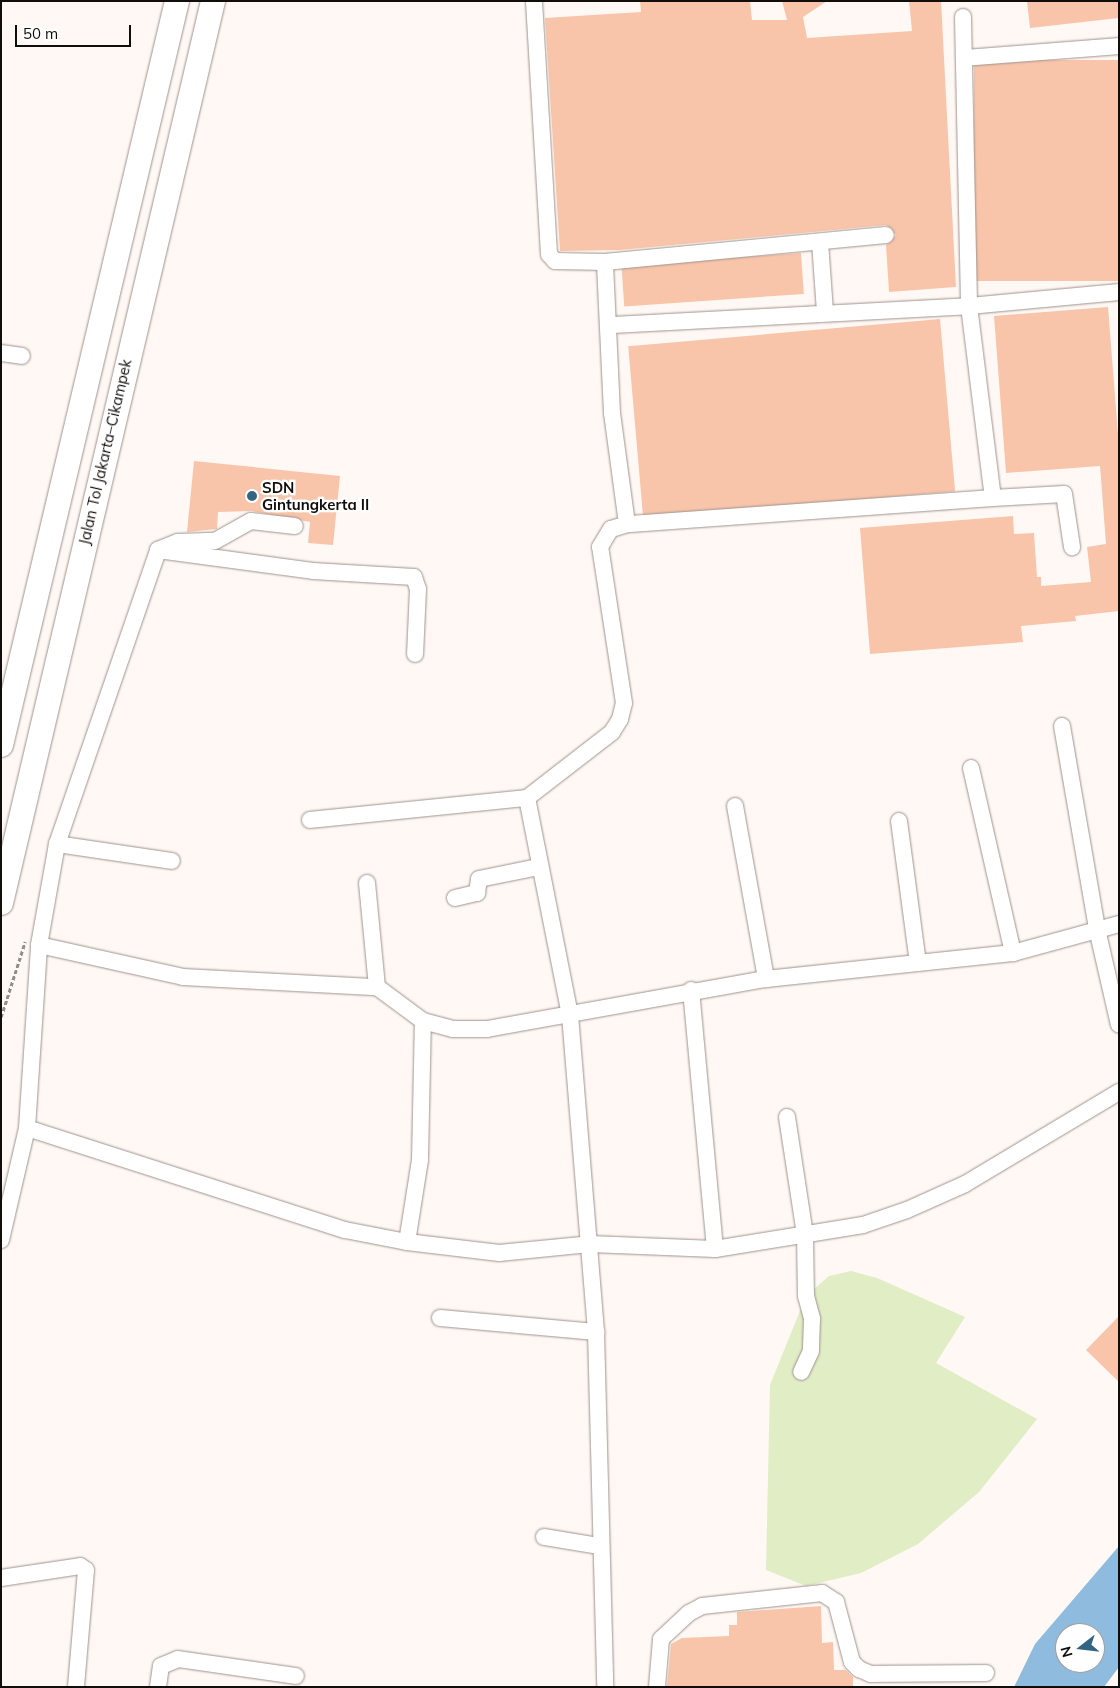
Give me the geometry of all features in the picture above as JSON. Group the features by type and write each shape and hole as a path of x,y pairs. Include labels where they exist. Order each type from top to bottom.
{"highway":[{"path":"1,745 177,1"},
{"name":"Jalan Tol Jakarta–Cikampek","path":"1,903 213,1"}],"street":[{"path":"534,1 549,254 555,261 606,262 886,235"},
{"path":"964,17 969,306 992,498"},
{"path":"964,58 1119,46"},
{"path":"820,242 825,312"},
{"path":"606,262 612,413 627,524"},
{"path":"610,325 825,312 969,306 1119,292"},
{"path":"1,353 22,356"},
{"path":"310,820 527,798 612,732 620,719 624,703 600,547 612,529 627,524 1064,494 1072,547"},
{"path":"1,1240 27,1128 39,945 57,844 158,550 178,542 214,541 250,521 295,526"},
{"path":"158,550 313,571 414,576 418,589 415,654"},
{"path":"1062,726 1097,929 1119,1025"},
{"path":"971,768 1013,953"},
{"path":"527,798 538,867 570,1015 596,1332 599,1546 605,1687"},
{"path":"735,806 766,979"},
{"path":"899,821 918,963"},
{"path":"57,844 172,860"},
{"path":"455,898 477,893 480,879 538,867"},
{"path":"368,883 377,987"},
{"path":"39,945 183,976 377,987 423,1021 453,1029 487,1029 570,1015 691,990 766,979 1013,953 1119,924"},
{"path":"691,990 715,1249"},
{"path":"407,1242 420,1160 423,1021"},
{"path":"27,1128 345,1230 407,1242 499,1252 590,1244 715,1249 863,1225 908,1210 990,1170 1119,1092"},
{"path":"787,1117 805,1235 811,1351 800,1372"},
{"path":"440,1318 596,1332"},
{"path":"544,1537 599,1546"},
{"path":"1,1578 80,1566 86,1570 76,1687"},
{"path":"657,1687 661,1639 689,1613 702,1606 822,1592 836,1602 852,1662 859,1669 870,1674 986,1673"},
{"path":"158,1687 161,1666 178,1659 296,1676"}],"path":[{"path":"2,1018 22,941"}],"green space":[{"path":"851,1271 877,1278 965,1317 936,1363 1037,1419 979,1492 918,1544 861,1573 806,1586 766,1570 770,1385 806,1296 829,1276"}],"water":[{"path":"1119,1546 1119,1667 1104,1687 1014,1687 1035,1644"}],"building":[{"path":"640,1 750,1 752,20 787,20 782,1 827,1 803,17 807,38 912,31 909,1 941,1 956,287 889,292 886,245 896,235 886,225 620,250 560,251 545,18 641,12"},
{"path":"1027,1 1119,1 1119,18 1030,28"},
{"path":"974,60 1119,60 1119,281 974,281"},
{"path":"801,253 804,294 624,306 621,266"},
{"path":"1108,307 1119,447 1119,611 1075,616 1076,621 1021,626 1023,642 870,654 860,528 1013,516 1014,534 1034,533 1037,577 1041,577 1041,586 1091,582 1087,547 1106,544 1100,466 1006,473 994,316"},
{"path":"940,319 955,491 643,519 628,346"},
{"name":"SDN Gintungkerta II","path":"194,461 340,476 333,545 308,543 310,522 252,511 218,512 217,529 187,532"},
{"path":"1119,1316 1119,1382 1086,1350"},
{"path":"821,1606 822,1643 833,1642 834,1670 846,1670 853,1677 853,1687 667,1687 671,1644 682,1638 729,1636 729,1625 737,1625 737,1612"}],"place":[{"name":"SDN Gintungkerta II","path":"252,496"}]}
